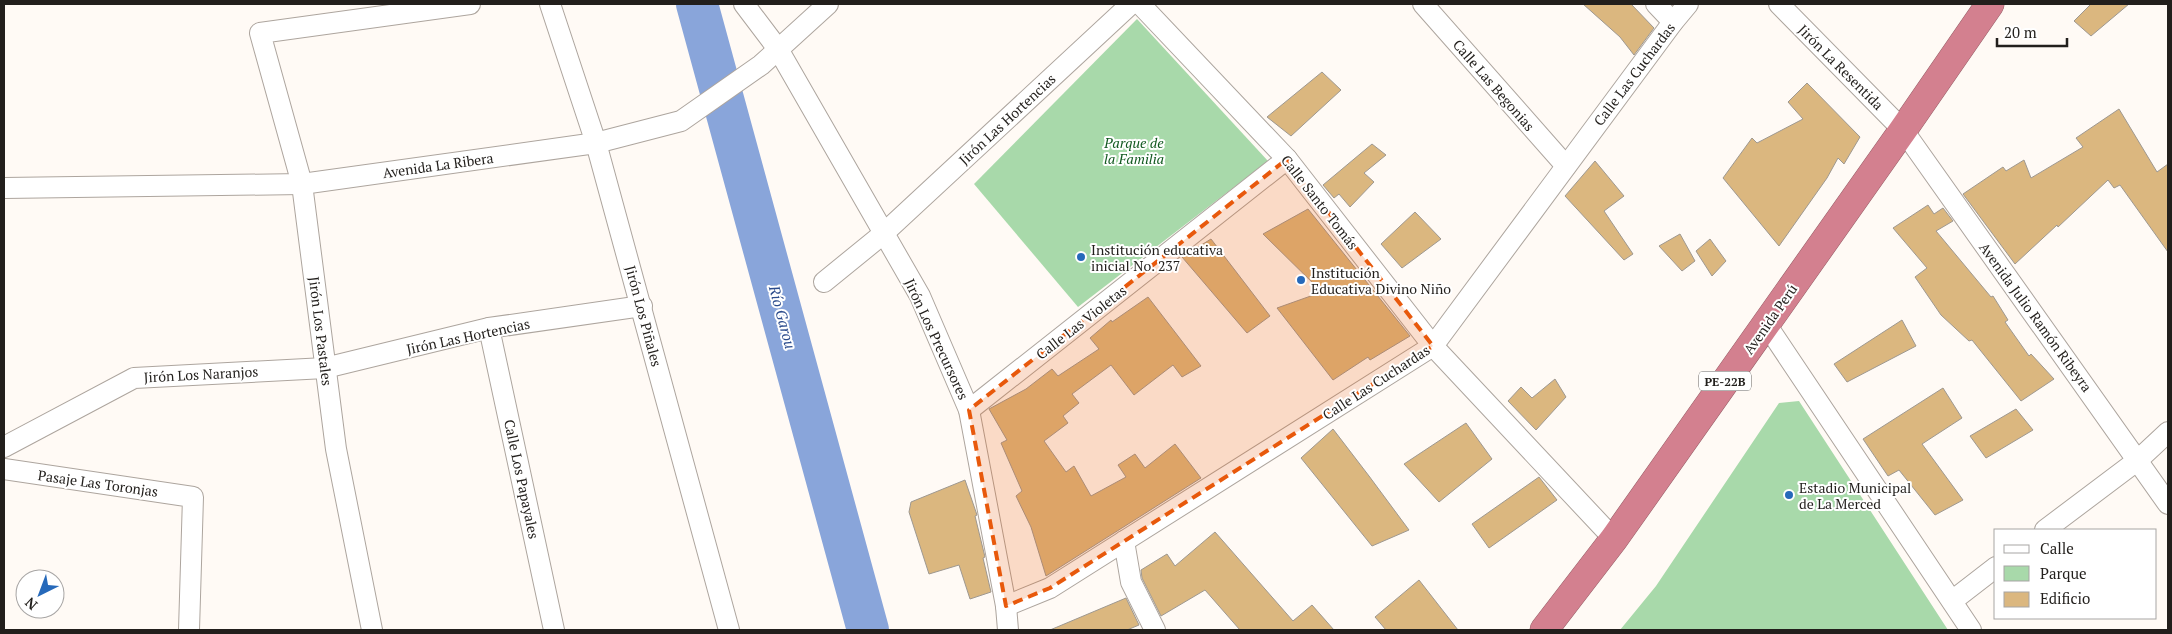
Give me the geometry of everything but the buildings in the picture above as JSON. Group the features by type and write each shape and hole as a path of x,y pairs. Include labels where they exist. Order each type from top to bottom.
{"highway":[{"name":"Avenida Perú","path":"1544,630 1614,539 1904,130 1990,4"}],"street":[{"name":"Jirón Los Pastales","path":"372,630 336,449 302,184 260,33 470,4"},
{"name":"Jirón Los Piñales","path":"550,4 596,143 729,630"},
{"name":"Jirón Los Precursores","path":"744,4 778,48 920,296 970,410 1006,606 1008,630"},
{"name":"Avenida La Ribera","path":"4,188 302,184 596,143 681,121 761,66 778,48 828,4"},
{"name":"Jirón Las Hortencias","path":"824,282 883,234 1131,4"},
{"name":"Calle Santo Tomás","path":"1140,4 1287,159 1433,346 1614,539"},
{"name":"Calle Las Begonias","path":"1423,4 1566,166"},
{"path":"1656,4 1673,22"},
{"name":"Calle Las Cuchardas","path":"1006,606 1050,588 1433,346 1688,4"},
{"name":"Jirón La Resentida","path":"1779,4 1904,130"},
{"name":"Avenida Julio Ramón Ribeyra","path":"1904,130 2168,504"},
{"name":"Calle Las Violetas","path":"970,410 1287,159"},
{"name":"Jirón Las Hortencias","path":"325,368 489,328 642,306"},
{"path":"1766,324 1971,630"},
{"name":"Calle Los Papayales","path":"489,328 554,630"},
{"name":"Jirón Los Naranjos","path":"4,447 134,378 325,368"},
{"path":"2046,529 2138,460 2168,432"},
{"name":"Pasaje Las Toronjas","path":"4,469 193,497 189,630"},
{"path":"1124,541 1132,582 1155,630"},
{"path":"1952,601 1994,570"}],"highlighted area":[{"path":"1287,159 1433,346 1050,588 1006,606 969,410"}],"green space":[{"name":"Parque de la Familia","path":"1137,19 1268,161 1078,307 974,184"},
{"name":"Estadio Municipal de La Merced","path":"1799,401 1948,630 1620,630 1656,586 1779,403"}],"waterway":[{"name":"Río Garou","path":"697,4 868,630"}],"place":[{"name":"Institución educativa inicial No. 237","path":"1081,257"},
{"name":"Institución Educativa Divino Niño","path":"1301,280"},
{"name":"Estadio Municipal de La Merced","path":"1789,495"}]}
